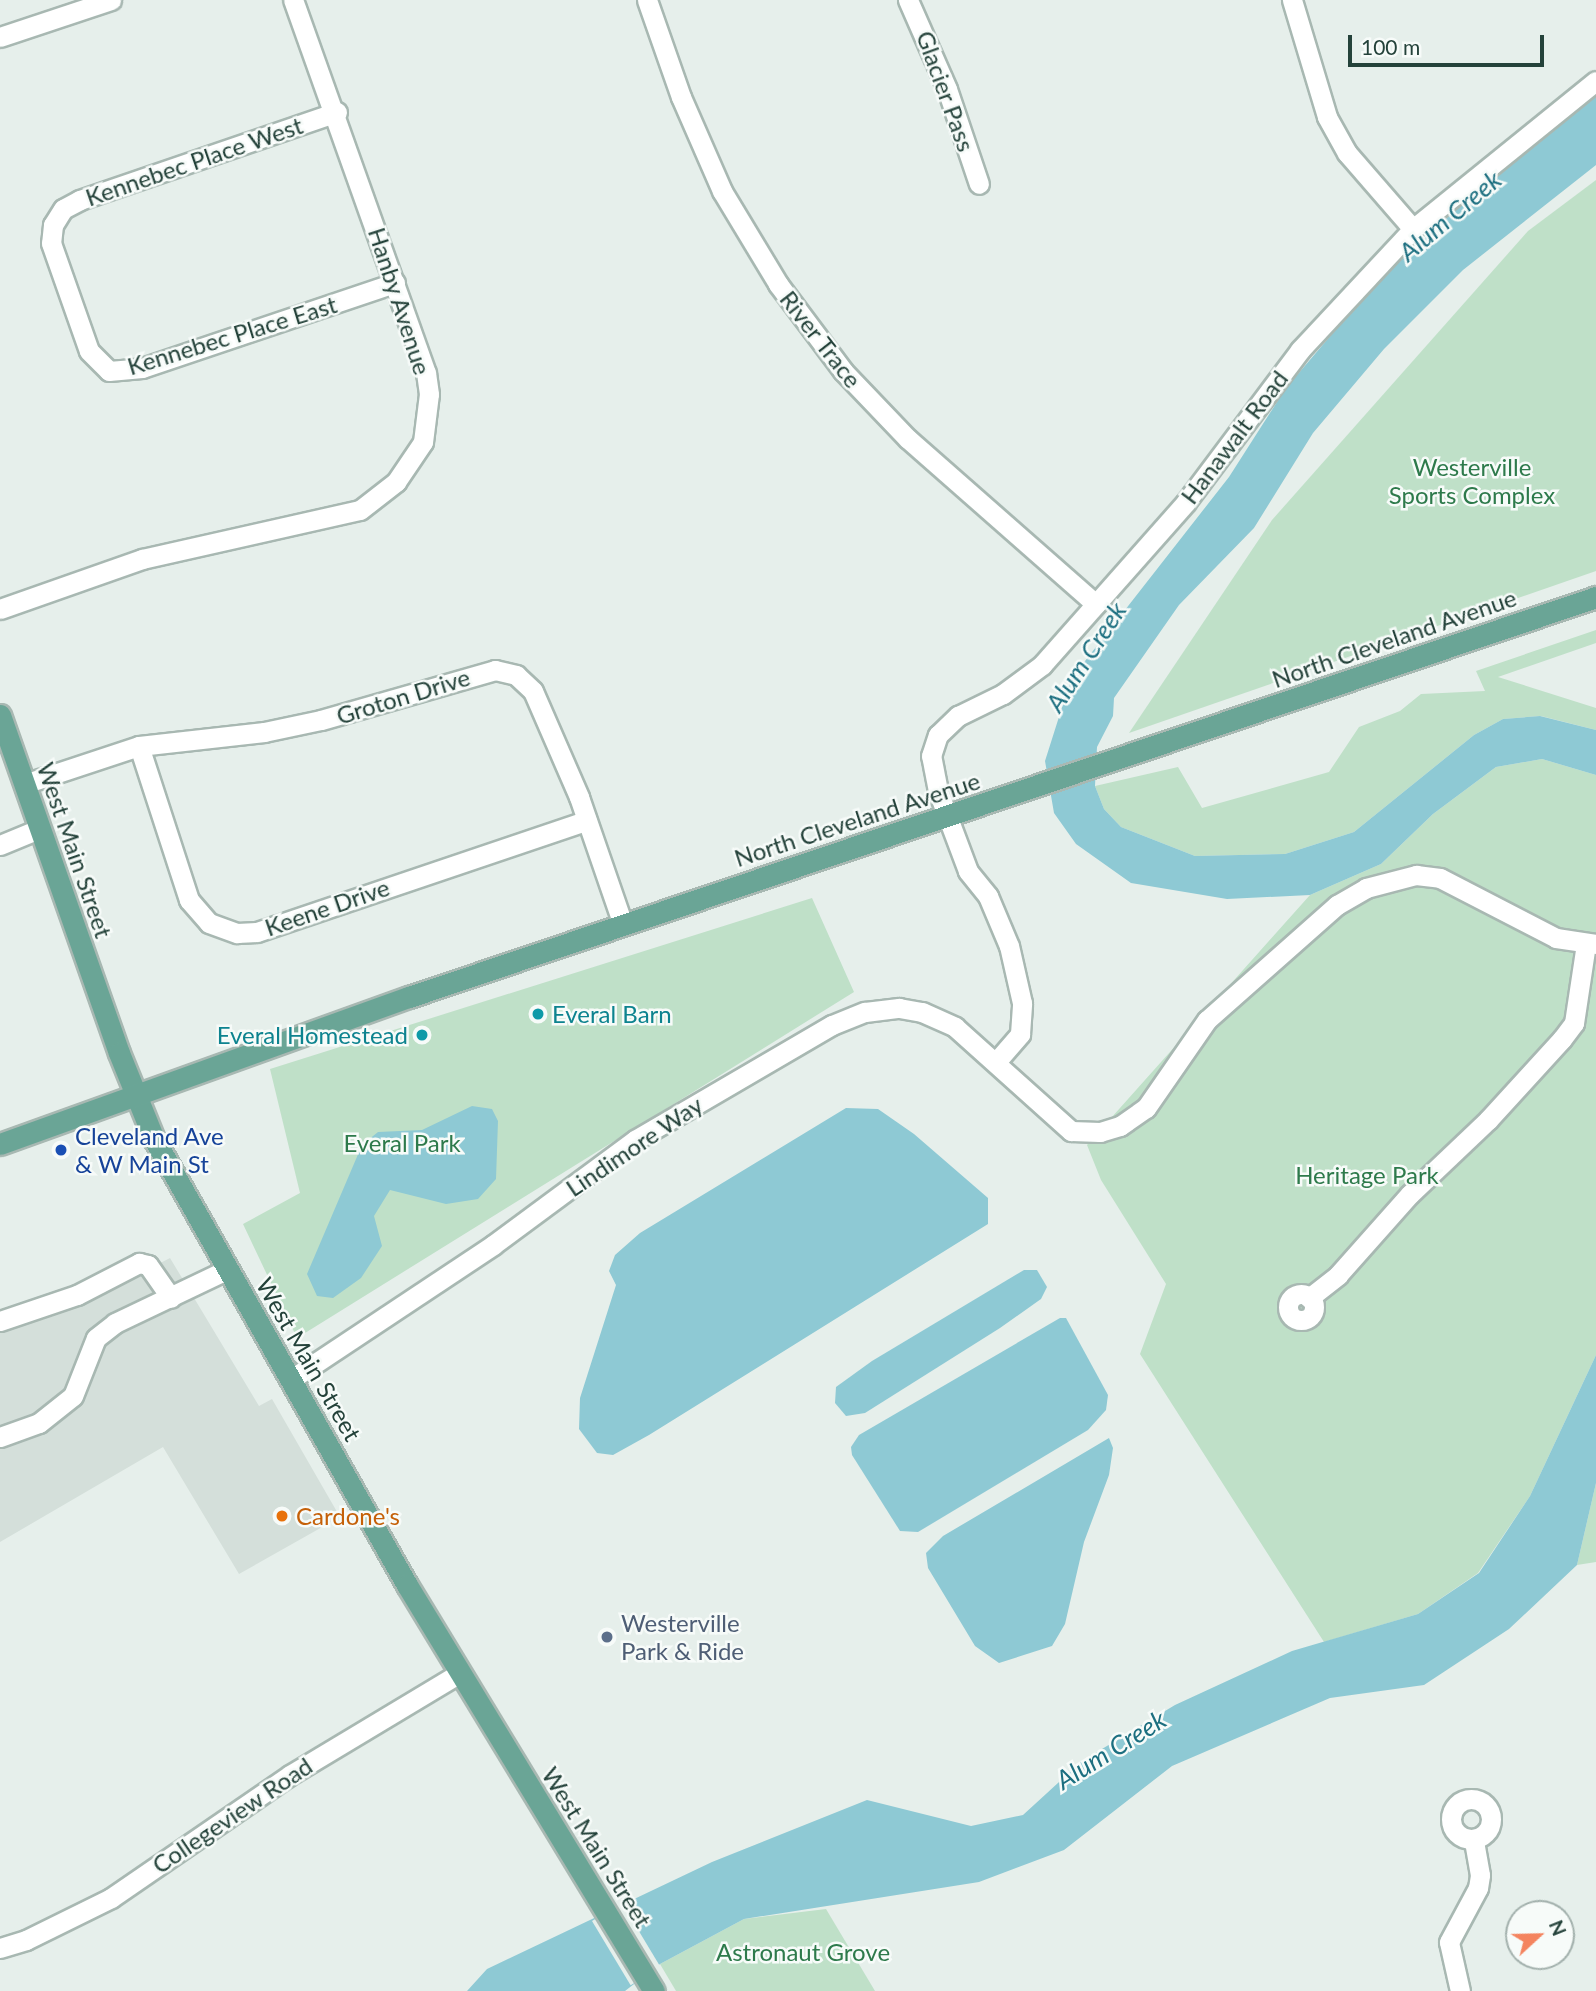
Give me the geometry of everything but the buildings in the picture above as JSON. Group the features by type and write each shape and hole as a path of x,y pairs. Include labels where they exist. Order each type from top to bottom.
{"main road":[{"name":"North Cleveland Avenue","path":"0,1144 622,925 1596,597"},
{"name":"West Main Street","path":"0,715 135,1095 154,1139 460,1673 654,1991"}],"street":[{"path":"0,37 111,0"},
{"name":"Hanby Avenue","path":"0,609 188,547 360,510 396,482 423,442 429,394 337,112 293,0"},
{"name":"River Trace","path":"648,0 681,97 722,191 778,284 843,371 908,439 1096,604"},
{"name":"Glacier Pass","path":"908,0 947,89 979,184"},
{"path":"1292,0 1327,117 1347,153 1413,229"},
{"name":"Hanawalt Road","path":"996,1062 1020,1034 1023,1019 1013,959 989,907 988,896 968,871 947,817 932,765 938,735 958,716 1024,680 1096,604 1186,502 1300,351 1413,229 1596,81"},
{"name":"Kennebec Place West","path":"71,299 51,243 53,225 63,209 337,112"},
{"name":"Kennebec Place East","path":"71,299 97,363 124,372 395,284"},
{"name":"Groton Drive","path":"24,784 139,747 264,732 321,720 495,670 516,675 533,691 587,820 622,925"},
{"name":"Keene Drive","path":"139,747 189,900 209,923 237,933 257,932 587,820"},
{"path":"0,845 40,829"},
{"name":"Lindimore Way","path":"290,1380 483,1252 635,1140 832,1025 864,1012 899,1008 922,1012 955,1027 1071,1131 1100,1132 1120,1126 1146,1108 1180,1053 1243,985 1337,905 1390,880 1440,878 1556,938 1591,944"},
{"path":"1309,1298 1338,1275 1410,1194 1488,1120 1562,1039 1574,1023 1591,944"},
{"path":"0,1321 77,1295 139,1263 148,1265 171,1298"},
{"path":"0,1437 39,1423 73,1396 96,1338 115,1324 228,1269"},
{"name":"Collegeview Road","path":"0,1948 26,1940 111,1898 290,1775 460,1673"},
{"path":"1460,1991 1449,1942 1478,1888 1480,1875 1474,1840"}],"shaded area":[{"path":"170,1258 259,1406 272,1399 340,1517 239,1574 163,1447 0,1542 0,1331 99,1295"}],"green space":[{"name":"Westerville Sports Complex","path":"1596,180 1596,571 1129,733 1272,520 1528,231"},
{"path":"1596,630 1596,643 1498,677 1596,708 1596,730 1541,716 1503,719 1474,735 1354,832 1285,854 1195,856 1121,827 1104,809 1095,786 1178,767 1202,808 1329,772 1359,727 1400,711 1421,694 1485,691 1476,671"},
{"name":"Heritage Park","path":"1542,759 1596,775 1596,1355 1530,1496 1478,1573 1418,1614 1324,1642 1140,1354 1166,1284 1101,1180 1087,1145 1310,895 1381,864 1433,814 1496,767"},
{"name":"Everal Park","path":"812,898 854,992 297,1338 243,1224 300,1193 270,1069"},
{"path":"1596,1483 1596,1562 1577,1565"},
{"name":"Astronaut Grove","path":"826,1909 875,1991 676,1991 660,1964 744,1919"}],"water":[{"name":"Alum Creek","path":"1596,96 1596,165 1463,270 1384,349 1313,433 1254,528 1179,605 1114,698 1113,716 1097,747 1095,786 1104,809 1121,827 1195,856 1285,854 1354,832 1474,735 1503,719 1540,716 1596,730 1596,775 1542,759 1496,767 1433,814 1381,864 1310,895 1227,899 1131,883 1076,844 1054,813 1045,761 1071,679 1229,477 1286,388 1372,287 1466,200"},
{"path":"472,1106 492,1109 498,1121 496,1179 478,1199 446,1204 390,1190 374,1216 382,1246 361,1278 333,1298 317,1296 307,1274 362,1145 378,1132 422,1130"},
{"path":"846,1108 878,1109 914,1134 988,1198 988,1224 649,1435 613,1455 597,1453 579,1429 580,1398 616,1285 609,1271 615,1255 640,1233"},
{"path":"1024,1270 1037,1270 1047,1287 1041,1299 1000,1328 865,1413 846,1416 835,1403 836,1387 872,1361"},
{"path":"1060,1318 1066,1318 1108,1395 1106,1410 1088,1430 918,1532 900,1531 852,1455 851,1447 859,1435"},
{"name":"Alum Creek","path":"1596,1355 1596,1483 1577,1565 1509,1629 1424,1685 1330,1698 1172,1766 1064,1850 979,1882 744,1919 660,1964 625,1991 467,1991 487,1969 712,1862 867,1800 971,1826 1023,1815 1082,1761 1175,1705 1292,1651 1418,1614 1479,1573 1530,1496"},
{"path":"1109,1438 1113,1448 1109,1475 1084,1542 1065,1624 1052,1646 999,1663 975,1646 928,1568 926,1553 943,1536"}],"pier":[{"path":"622,1903 661,1967 631,1985 592,1921"}],"place":[{"name":"Everal Barn","path":"538,1014"},
{"name":"Everal Homestead","path":"422,1035"},
{"name":"Cleveland Ave & W Main St","path":"61,1150"},
{"name":"Cardone's","path":"282,1516"},
{"name":"Westerville Park & Ride","path":"607,1637"}]}
